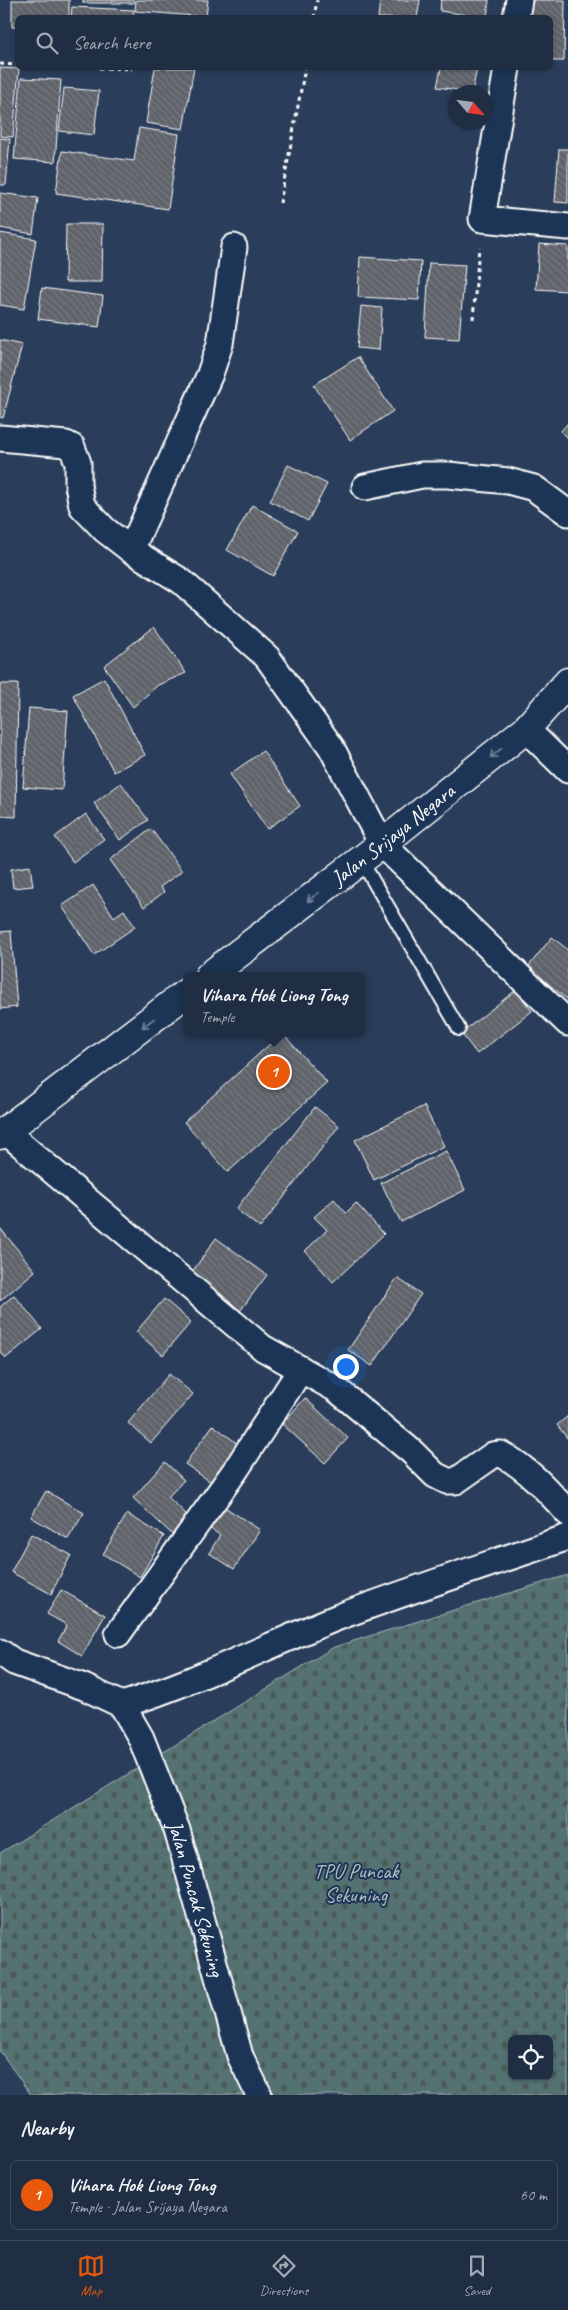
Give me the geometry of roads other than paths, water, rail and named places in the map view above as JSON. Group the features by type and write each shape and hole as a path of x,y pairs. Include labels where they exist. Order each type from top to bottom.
{"main road":[{"name":"Jalan Srijaya Negara","path":"214,972 372,852 526,729 568,682"},
{"path":"3,1133 183,995"}],"street":[{"path":"516,15 519,0"},
{"path":"507,70 482,219 568,227"},
{"path":"131,550 210,374 220,344 234,247"},
{"path":"0,438 66,444 72,447 78,463 78,485 82,506 105,530 131,550 181,581 267,657 331,747 372,852 568,1023"},
{"path":"366,487 422,475 448,474 508,481 534,488 568,513"},
{"path":"526,729 568,770"},
{"path":"3,1133 263,1348 336,1389 442,1479 452,1482 462,1478 493,1455 501,1454 531,1475 548,1490 568,1513"},
{"path":"118,1634 237,1468 300,1369"},
{"path":"0,1652 14,1662 84,1687 122,1705 169,1690 336,1618 568,1537"},
{"name":"Jalan Puncak Sekuning","path":"122,1705 141,1738 177,1830 240,2056 259,2095"}],"lane":[{"path":"372,852 460,1029"}],"place":[{"name":"Vihara Hok Liong Tong","path":"274,1072"}],"park label":[{"name":"TPU Puncak Sekuning","path":"356,1883"}]}
